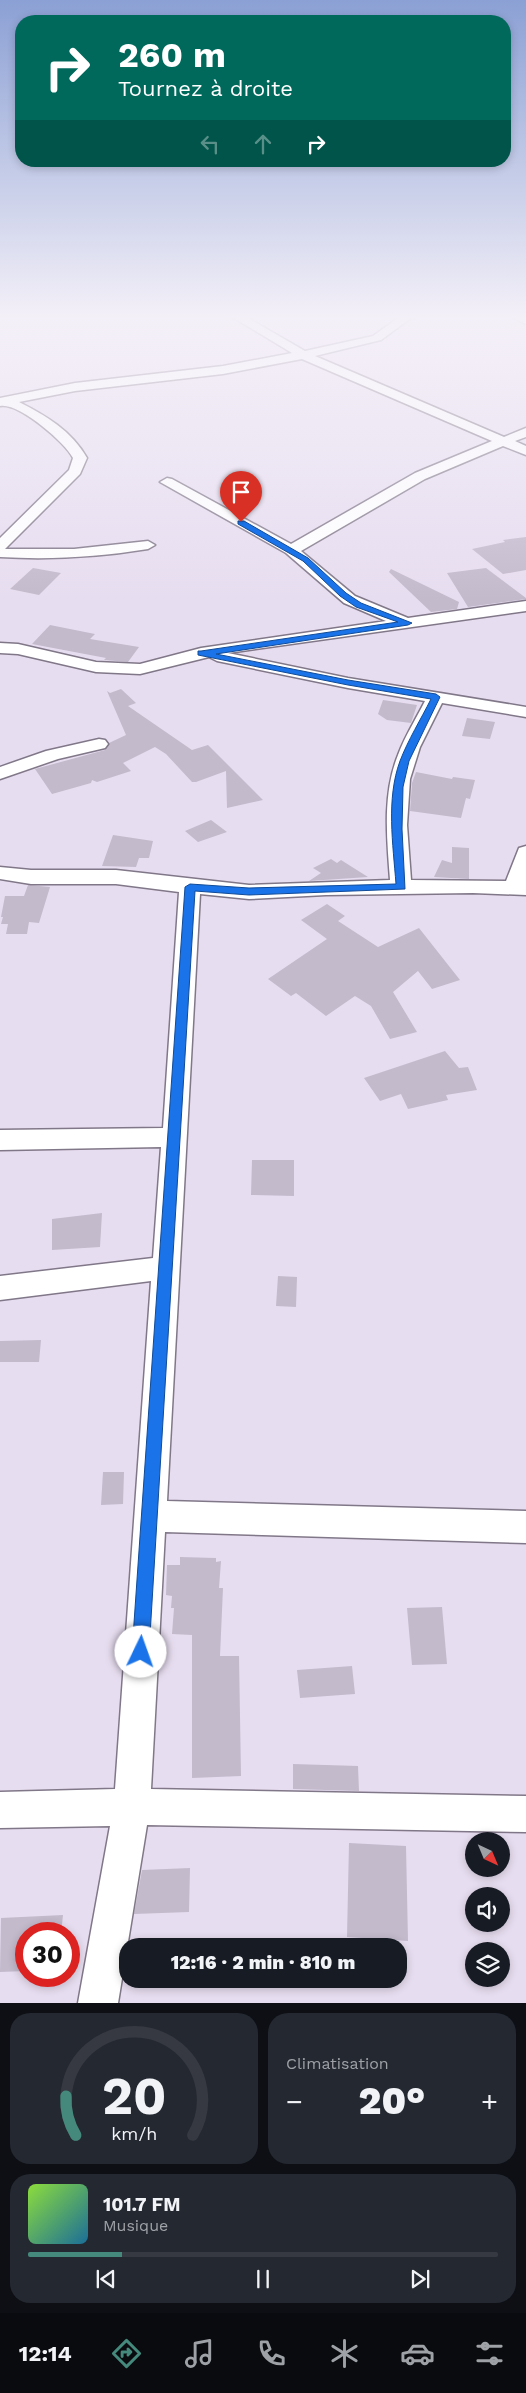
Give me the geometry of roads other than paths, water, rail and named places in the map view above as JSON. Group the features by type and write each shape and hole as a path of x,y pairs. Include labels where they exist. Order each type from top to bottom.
{"street":[{"path":"0,546 75,471 80,458 77,450 63,436 22,411"},
{"path":"432,411 526,451"},
{"path":"291,550 322,535 388,493 422,475 526,432"},
{"path":"167,482 306,559 343,594 359,605 408,623"},
{"path":"0,553 36,556 73,554 148,545"},
{"path":"0,648 18,649 114,669 140,669 201,653 526,606"},
{"path":"201,653 348,683 526,712"},
{"path":"401,887 397,829 398,787 405,761 436,697"},
{"path":"0,773 52,755 99,744"},
{"path":"0,873 31,877 116,877 190,887 249,892 401,887 520,888 526,852"},
{"path":"98,2003 132,1808 190,887"},
{"path":"0,1140 174,1138"},
{"path":"0,1288 166,1268"},
{"path":"149,1516 526,1526"},
{"path":"0,1810 132,1808 526,1814"}]}
